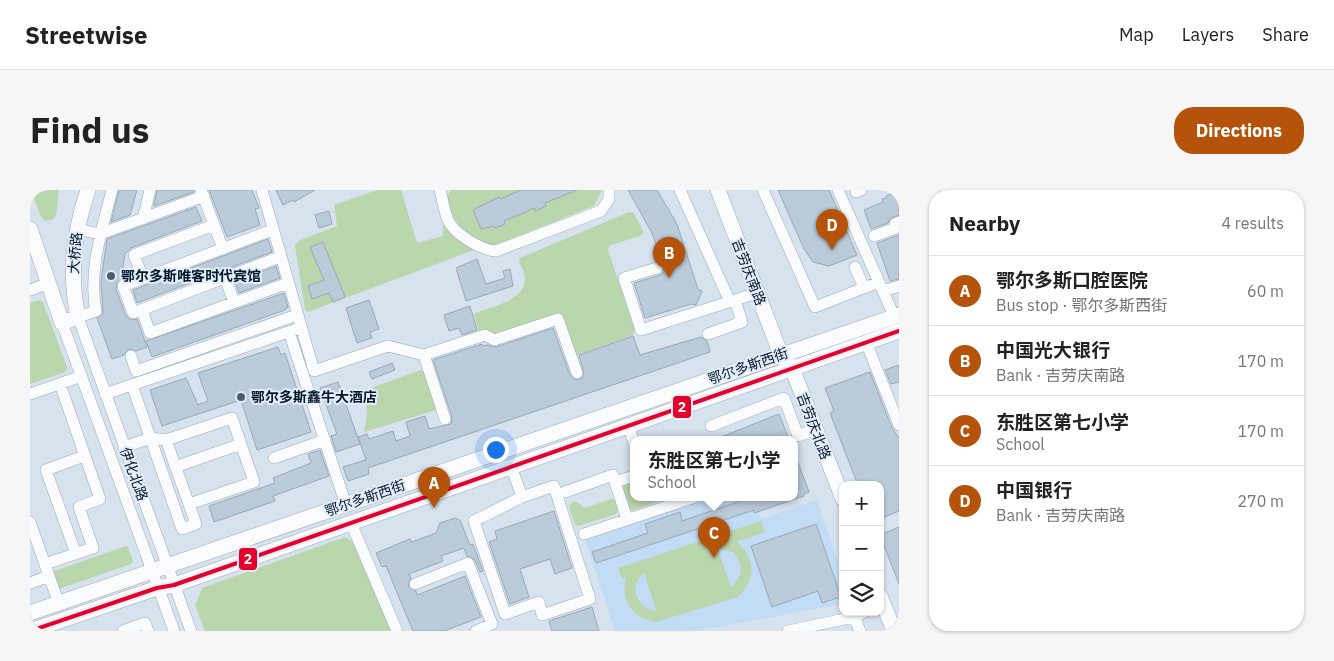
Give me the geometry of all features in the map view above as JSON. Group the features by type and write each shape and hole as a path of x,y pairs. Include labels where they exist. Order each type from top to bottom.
{"main road":[{"name":"大桥路","path":"78,317 72,288 78,218 88,190"},
{"name":"吉劳庆南路","path":"718,190 757,293 784,354"},
{"name":"吉劳庆南路","path":"727,190 784,354"},
{"path":"30,229 35,261 49,283 62,323 78,317"},
{"name":"鄂尔多斯西街","path":"30,614 896,316"},
{"name":"鄂尔多斯西街","path":"30,631 157,588 174,585 899,331"},
{"name":"吉劳庆北路","path":"784,354 792,368 839,489"},
{"path":"884,609 894,631"}],"street":[{"path":"78,317 96,311 92,291 100,234 112,190"},
{"path":"143,218 150,190"},
{"path":"262,190 297,315 295,330 325,440 346,505"},
{"path":"440,190 449,222 471,242 485,250 496,251 601,211 609,199 609,190"},
{"path":"680,190 742,322 708,334"},
{"path":"762,190 815,307 864,288 899,286"},
{"path":"838,190 896,316"},
{"path":"78,229 100,234 202,193 223,249"},
{"path":"874,236 896,228 895,224 899,222"},
{"path":"143,278 134,254 214,225"},
{"path":"267,232 123,286 133,313 274,259"},
{"path":"855,267 864,288"},
{"path":"657,268 624,278 641,330 757,293"},
{"path":"225,278 234,302"},
{"path":"30,290 49,283"},
{"path":"142,310 150,333 288,283"},
{"path":"132,356 136,371 297,315"},
{"name":"伊化北路","path":"78,317 191,631"},
{"path":"295,330 314,372 388,346 424,356 485,335 494,340 558,319 577,374"},
{"name":"伊化北路","path":"62,323 174,631"},
{"path":"105,394 295,330"},
{"path":"866,342 899,425"},
{"path":"424,356 445,419"},
{"path":"30,394 82,376"},
{"path":"45,564 93,548 79,506 100,500 60,384"},
{"path":"132,385 182,529 196,524 166,440"},
{"path":"710,426 784,398 798,436 816,429"},
{"path":"124,447 151,438 166,440 232,418 254,482 189,504"},
{"path":"628,425 632,436"},
{"path":"274,458 325,440"},
{"path":"176,466 241,444"},
{"path":"76,554 46,470 84,456"},
{"path":"512,466 522,497"},
{"path":"565,492 613,475 627,520"},
{"path":"615,482 630,477"},
{"path":"554,486 590,599 542,615 538,602 505,614 474,522 522,497 554,486"},
{"path":"584,534 681,501"},
{"path":"30,522 59,604"},
{"path":"351,523 397,631"},
{"path":"415,584 468,563 492,624 476,631"},
{"path":"30,582 49,576"},
{"path":"788,631 858,616"},
{"path":"854,618 860,631"},
{"path":"122,631 145,623 148,631"}],"shaded area":[{"path":"817,500 839,565 839,605 695,631 615,631 585,539 697,501 754,501 761,519"}],"green space":[{"path":"31,190 59,190 56,216 52,220 45,221 41,217"},
{"path":"377,190 401,190 417,243 443,236 443,226 445,225 475,247 474,250 308,312 305,309 295,246 298,241 337,226 334,205"},
{"path":"451,190 602,190 594,206 492,246 466,232 457,222 448,201 448,194"},
{"path":"629,212 634,213 643,231 642,235 609,246 608,250 635,330 633,335 577,355 574,353 561,317 496,336 479,331 474,316 475,313 505,302 521,291 524,283 524,274 519,262 520,258"},
{"path":"39,300 43,302 67,367 65,372 30,384 30,303"},
{"path":"421,370 425,373 437,406 436,410 364,432 367,414 365,390"},
{"path":"630,482 630,501 660,501 631,511 627,510 622,485"},
{"path":"611,499 615,500 618,510 616,514 578,526 575,525 569,507 572,502 577,502 585,508"},
{"path":"761,521 765,532 737,542 748,555 751,569 748,583 738,597 656,622 641,617 630,608 625,594 626,578 622,579 618,568","holes":["718,549 733,552 739,561 740,575 731,587","644,573 656,610 656,611 643,606 636,596 636,584"]},
{"path":"345,537 355,543 392,631 205,631 195,605 202,588"},
{"path":"126,546 133,561 131,564 59,589 52,574 54,571"}],"building":[{"path":"119,190 137,190 130,215 111,222"},
{"path":"157,190 194,190 194,192 154,206"},
{"path":"209,190 252,190 259,208 255,209 260,225 227,237"},
{"path":"276,190 315,190 294,202 293,200 283,205"},
{"path":"521,190 577,190 545,203 546,206 536,211 535,208 504,221 505,224 495,228 494,226 481,229 473,210 499,197 500,199"},
{"path":"628,190 657,190 677,224 698,289 702,291 696,305 691,304 645,318 634,283 660,275 664,272 664,266 652,233"},
{"path":"778,190 829,190 857,255 829,266 813,262 804,249"},
{"path":"896,192 899,194 899,215 891,218 888,223 871,229 864,210 883,202 882,199"},
{"path":"196,207 202,221 131,248 125,254 121,279 117,282 116,289 126,316 131,320 137,319 147,347 136,351 128,349 124,355 112,359 97,318 103,313 101,281 107,239"},
{"path":"329,211 332,224 319,228 315,215"},
{"path":"899,235 899,279 890,281 877,243"},
{"path":"268,239 272,252 137,303 133,290"},
{"path":"323,242 345,297 333,302 329,293 312,299 308,286 324,280 310,247"},
{"path":"477,259 486,284 505,278 503,271 510,269 513,286 466,301 456,268"},
{"path":"276,266 280,278 239,293 235,282"},
{"path":"284,293 288,307 285,310 152,357 146,341"},
{"path":"369,300 379,329 370,332 372,338 357,343 346,308"},
{"path":"470,306 477,330 462,335 459,328 449,331 444,315"},
{"path":"553,328 570,375 576,380 582,378 584,374 579,355 633,336 640,355 701,337 707,341 710,352 368,468 369,474 348,481 343,467 366,460 358,437 367,434 369,439 393,431 396,441 410,436 406,422 425,416 429,429 451,424 452,417 433,360 482,344 483,346 496,347"},
{"path":"278,347 281,355 285,353 311,432 257,450 241,400 162,426 150,390 186,378 198,405 208,401 198,373"},
{"path":"392,363 395,370 372,379 369,372"},
{"path":"899,365 899,382 891,384 885,370"},
{"path":"870,372 892,428 899,438 899,511 884,517 884,481 856,481 830,413 834,411 825,388"},
{"path":"338,382 360,444 336,452 331,436 337,434 320,388"},
{"path":"779,414 788,436 724,436"},
{"path":"320,450 329,476 273,496 275,501 214,522 209,506 275,483 273,478 311,463 308,454"},
{"path":"798,463 809,492 804,494 804,496 798,498"},
{"path":"789,501 754,513 754,510 596,563 592,552 648,533 645,524 680,512 682,521 738,502"},
{"path":"554,511 572,568 555,574 550,559 520,569 529,597 510,604 489,542 497,539 495,531"},
{"path":"455,518 460,520 470,545 473,544 483,571 480,572 475,560 467,556 464,548 441,556 443,561 409,574 411,578 408,586 416,591 417,595 465,576 481,617 444,631 413,631 386,566 382,567 376,553 410,539 412,542 436,533 440,523"},
{"path":"816,524 839,591 839,598 822,603 818,591 772,607 751,546"},
{"path":"899,527 899,584 884,545 884,533"},
{"path":"592,607 599,631 552,631 549,621"}],"transit line":[{"name":"2","path":"30,631 157,588 174,585 899,331"}],"place":[{"name":"中国银行","path":"832,250"},
{"name":"鄂尔多斯唯客时代宾馆","path":"111,276"},
{"name":"中国光大银行","path":"669,278"},
{"name":"鄂尔多斯鑫牛大酒店","path":"241,397"},
{"name":"鄂尔多斯口腔医院","path":"434,508"},
{"name":"东胜区第七小学","path":"714,558"}]}
